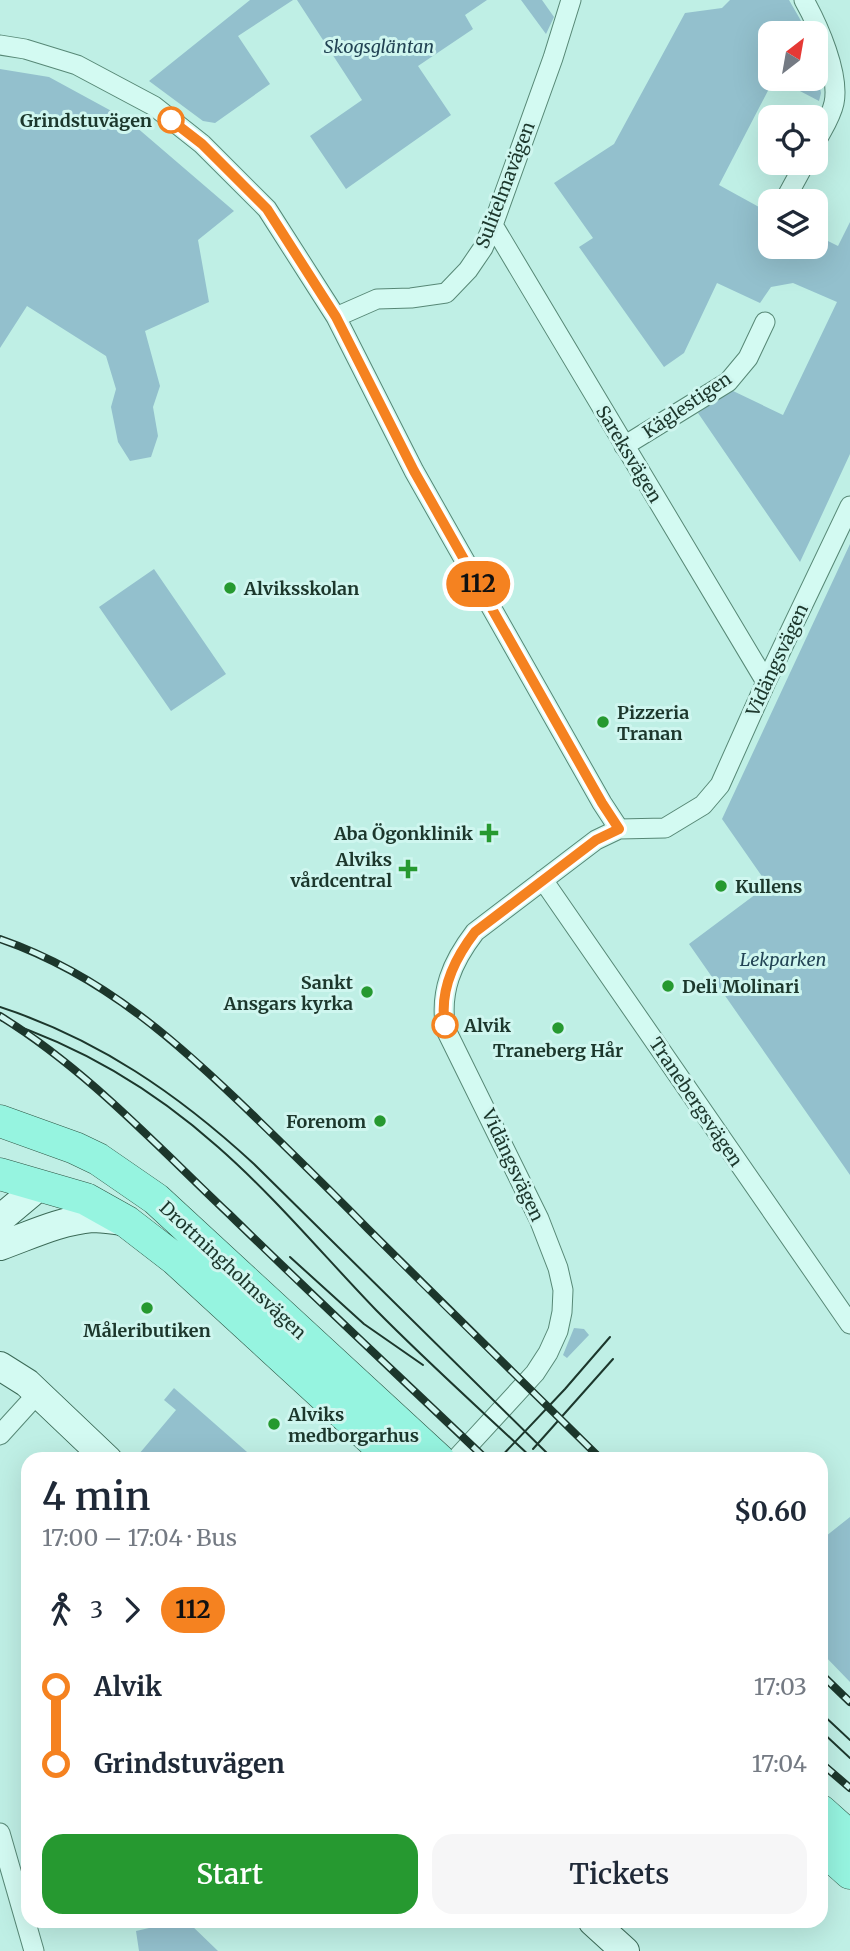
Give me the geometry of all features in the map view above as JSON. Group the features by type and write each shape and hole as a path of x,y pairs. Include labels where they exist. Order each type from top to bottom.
{"main road":[{"name":"Drottningholmsvägen","path":"0,1121 15,1136 75,1148 98,1159 156,1199 431,1452"},
{"path":"15,1136 39,1162 40,1176 37,1185"},
{"name":"Drottningholmsvägen","path":"0,1174 86,1199 127,1222 175,1259 385,1452"},
{"path":"828,1817 850,1837"},
{"path":"828,1853 850,1872"}],"street":[{"name":"Sulitelmavägen","path":"336,317 377,299 446,293 468,270 483,248 493,225 571,0"},
{"path":"804,0 821,33 831,64 835,99 828,118"},
{"path":"0,46 25,49 77,65 154,106 202,144 267,209 336,317 419,480 619,829"},
{"name":"Sareksvägen","path":"493,225 765,682"},
{"name":"Käglestigen","path":"624,446 728,382 748,358 765,322"},
{"name":"Vidängsvägen","path":"462,1452 535,1373 548,1353 558,1331 563,1290 550,1244 446,1030 443,1012 445,991 453,967 463,947 475,932 596,840 619,829 666,828 703,805 720,785 765,682 850,506"},
{"name":"Tranebergsvägen","path":"543,880 850,1324"},
{"path":"0,1219 37,1185"},
{"path":"0,1246 55,1224 94,1218 127,1222"},
{"path":"0,1346 32,1388"},
{"path":"0,1366 32,1388 100,1452"},
{"path":"0,1435 32,1388"},
{"path":"0,1833 21,1906"},
{"path":"27,1928 34,1951"},
{"path":"600,1928 625,1951"}],"green space":[{"path":"250,0 293,0 238,36 270,84 215,123 203,121 149,81"},
{"name":"Skogsgläntan","path":"297,0 487,0 465,15 473,29 418,66 451,115 346,189 310,136 362,100"},
{"path":"521,0 542,0 554,17 546,34"},
{"path":"730,0 789,0 801,21 758,21 758,91 768,91 758,105 758,110 719,185 758,206 758,259 828,259 828,241 838,246 850,222 850,454 800,562 698,413 731,390 783,415 837,302 793,283 771,287 760,303 717,283 684,353 664,367 579,247 593,238 554,183 614,144 685,13 722,8"},
{"path":"0,69 49,77 128,120 234,211 198,240 209,302 145,331 160,386 153,407 158,436 151,457 130,461 118,442 111,407 116,389 106,356 27,306 0,348"},
{"path":"800,91 821,91 819,101"},
{"name":"Lekparken","path":"850,544 850,1175 689,944 768,885 722,819"},
{"path":"154,569 226,674 171,711 99,607"},
{"path":"574,1328 584,1329 589,1335 567,1358 563,1355"},
{"path":"174,1388 247,1452 141,1452 176,1410 164,1400"},
{"path":"850,1517 850,1682 828,1659 828,1534"},
{"path":"149,1928 194,1928 218,1951 139,1951 136,1931"}],"tram line":[{"path":"0,1007 36,1020 103,1052 196,1114 254,1164 546,1452"},
{"path":"0,1020 88,1057 142,1089 194,1127 259,1186 395,1329 525,1452"},
{"path":"290,1257 364,1324 423,1365"},
{"path":"506,1452 610,1337"},
{"path":"533,1449 613,1359"},
{"path":"828,1720 850,1740"},
{"path":"828,1738 850,1758"}],"railway":[{"path":"0,939 73,972 107,992 170,1039 229,1092 594,1452"},
{"path":"0,1016 62,1060 119,1109 479,1452"},
{"path":"828,1681 850,1702"},
{"path":"828,1769 850,1788"}],"bus line":[{"name":"112","path":"171,120 202,144 267,209 336,317 421,484 619,829 596,840 475,932 463,947 445,991 445,1025"}],"place":[{"name":"Grindstuvägen","path":"171,120"},
{"name":"Alviksskolan","path":"230,588"},
{"name":"Pizzeria Tranan","path":"603,722"},
{"name":"Aba Ögonklinik","path":"489,833"},
{"name":"Alviks vårdcentral","path":"408,869"},
{"name":"Kullens","path":"721,886"},
{"name":"Deli Molinari","path":"668,986"},
{"name":"Sankt Ansgars kyrka","path":"367,992"},
{"name":"Alvik","path":"445,1025"},
{"name":"Traneberg Hår","path":"558,1028"},
{"name":"Forenom","path":"380,1121"},
{"name":"Måleributiken","path":"147,1308"},
{"name":"Alviks medborgarhus","path":"274,1424"}]}
